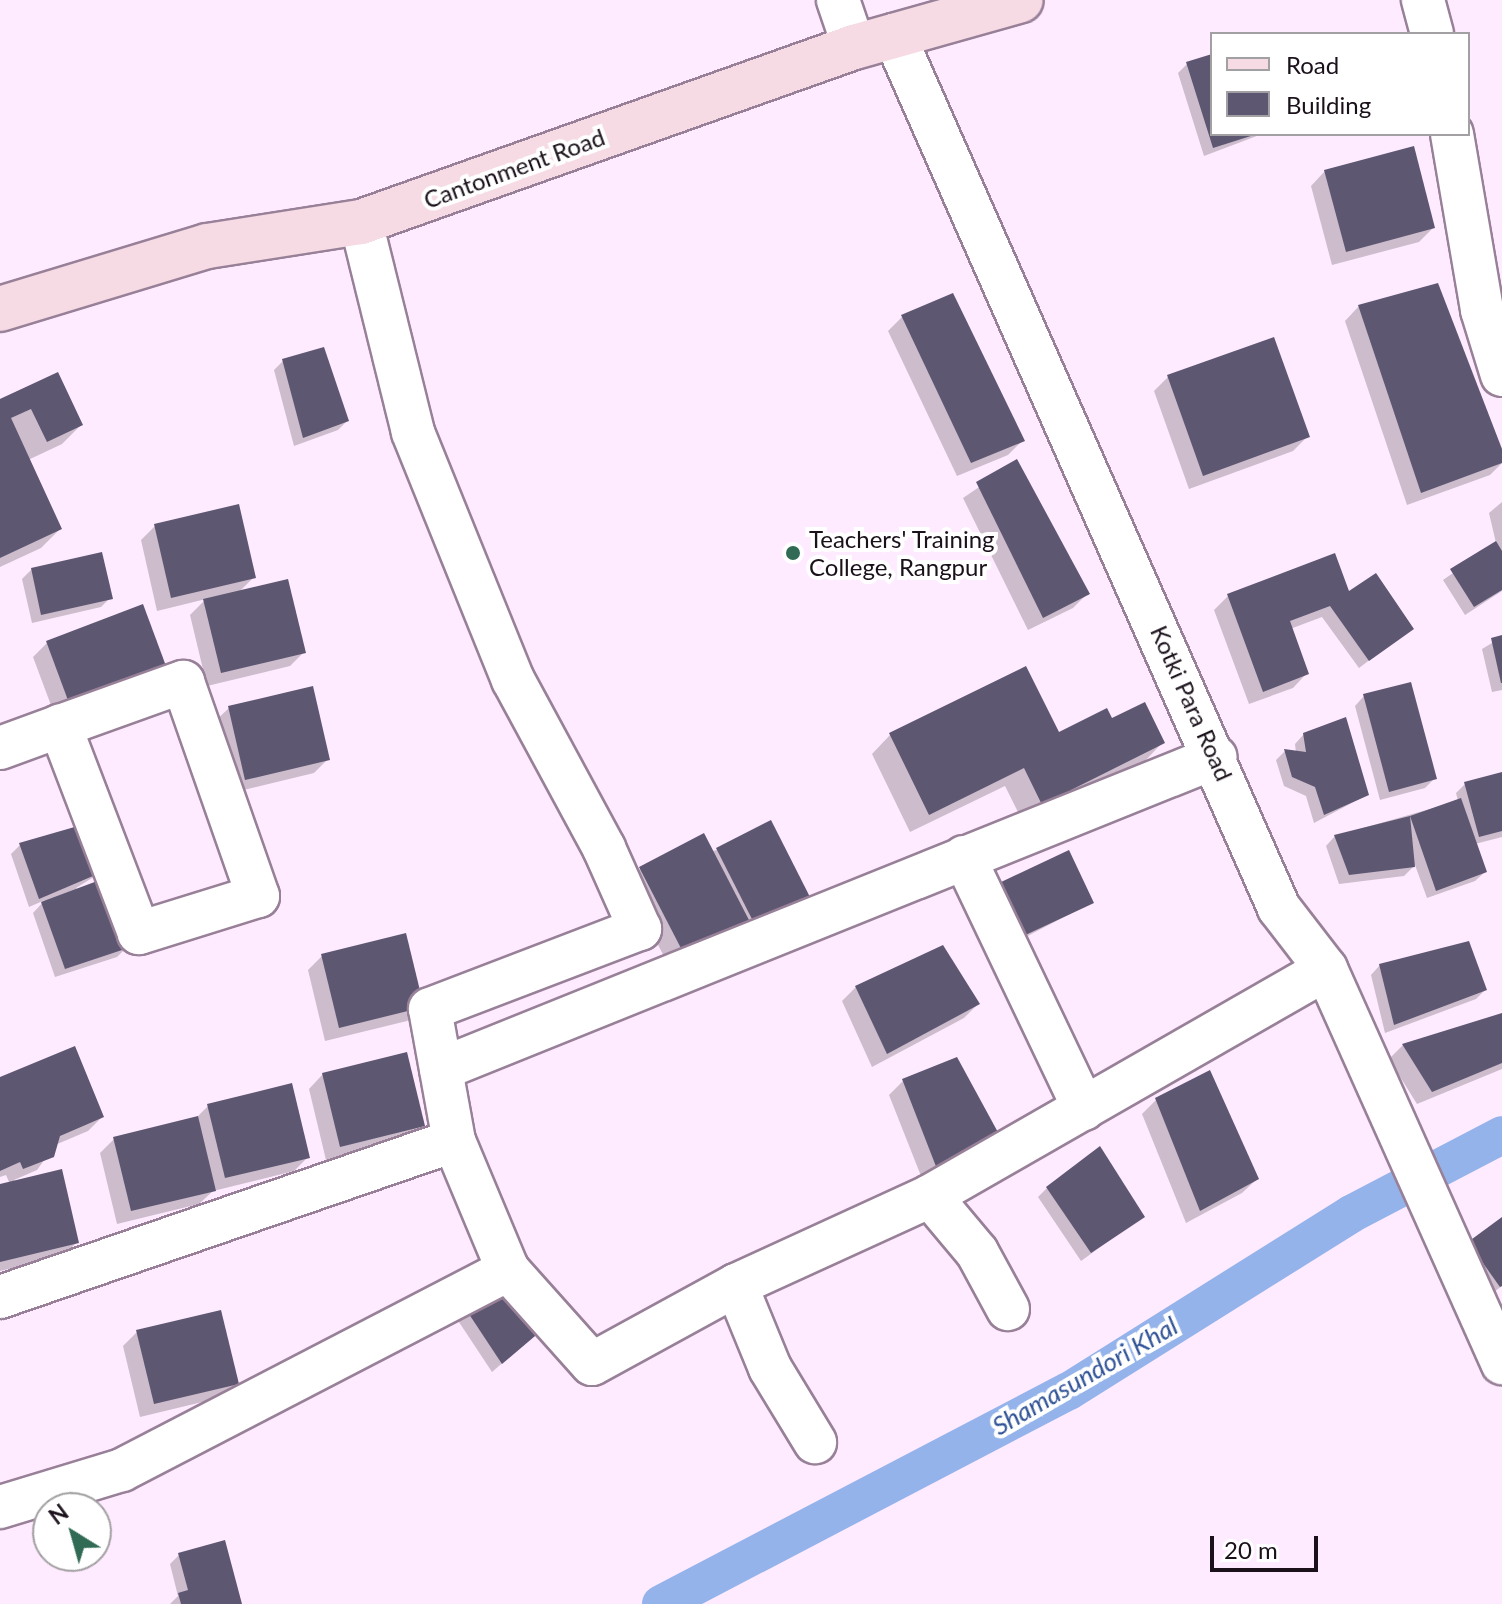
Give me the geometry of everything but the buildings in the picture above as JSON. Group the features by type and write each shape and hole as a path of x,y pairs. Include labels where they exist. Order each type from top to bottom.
{"main road":[{"name":"Cantonment Road","path":"0,309 207,246 361,222 874,41 1021,0"}],"street":[{"name":"Kotki Para Road","path":"838,0 874,41 1216,757 1279,908 1326,969 1502,1363"},
{"path":"1423,0 1431,32"},
{"path":"1452,136 1482,310 1502,375"},
{"path":"361,222 413,432 513,680 604,848 640,929 430,1009 454,1141 508,1270 592,1364 736,1285 930,1196 1326,969"},
{"path":"0,748 60,726 183,682 258,896 139,933 60,726"},
{"path":"441,1069 964,857 1124,798 1216,757"},
{"path":"964,857 1084,1109"},
{"path":"0,1297 454,1141"},
{"path":"930,1196 977,1252 1008,1309"},
{"path":"0,1507 122,1470 508,1270"},
{"path":"736,1285 770,1368 815,1442"}],"waterway":[{"name":"Shamasundori Khal","path":"661,1604 1069,1391 1351,1214 1502,1135"}],"place":[{"name":"Teachers' Training College, Rangpur","path":"793,553"}]}
